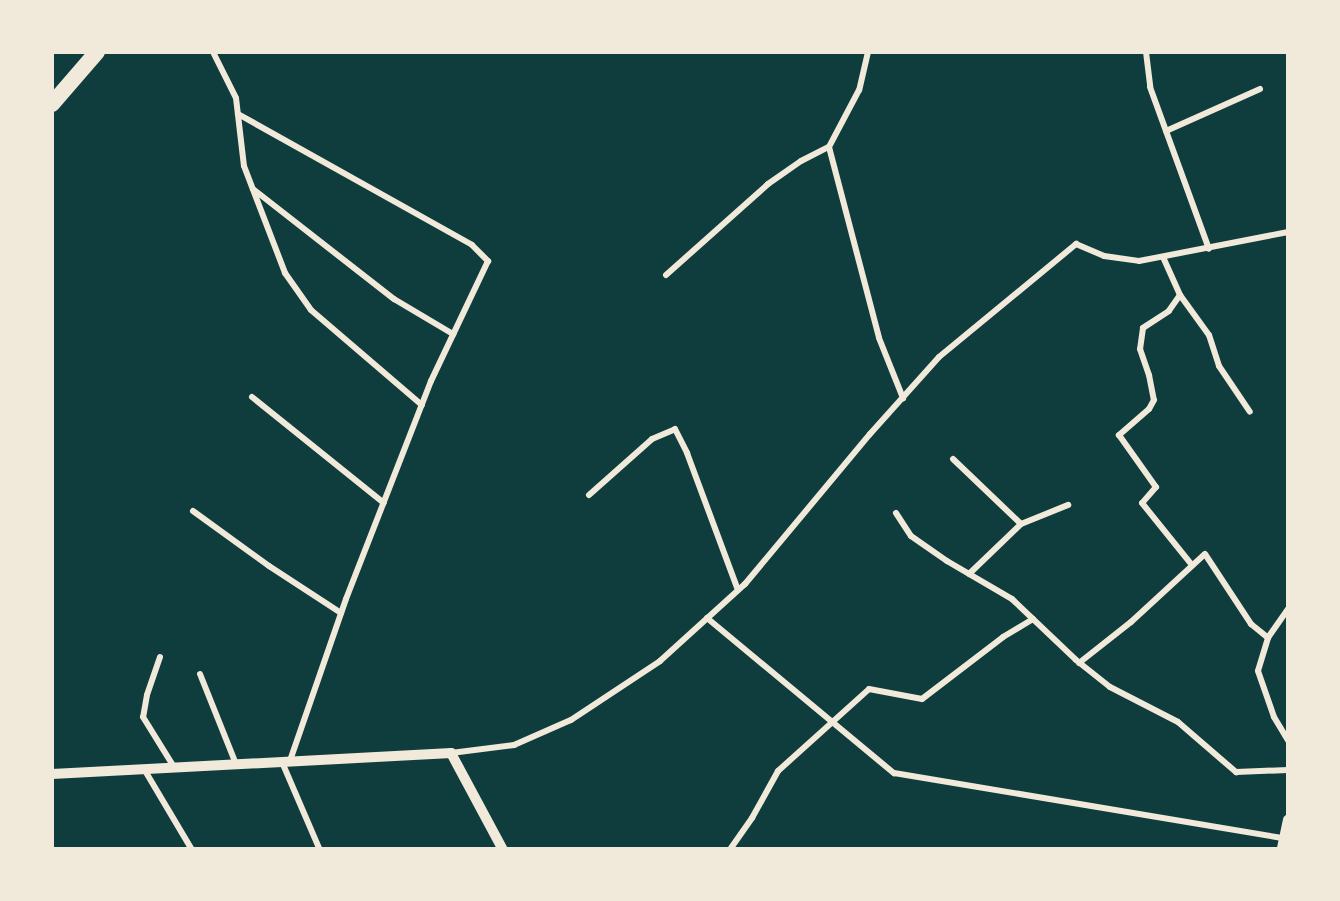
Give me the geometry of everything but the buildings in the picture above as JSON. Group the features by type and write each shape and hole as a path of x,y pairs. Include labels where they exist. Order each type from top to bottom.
{"highway":[{"path":"52,104 97,52"}],"street":[{"path":"213,52 236,98 244,166 285,273 311,310 422,405"},
{"path":"666,275 768,184 801,161 830,147 859,90 868,52"},
{"path":"1146,52 1150,87 1209,249"},
{"path":"1166,131 1260,89"},
{"path":"238,114 472,245 488,261 422,405 286,761 319,849"},
{"path":"830,147 879,338 903,398"},
{"path":"253,189 394,299 453,334"},
{"path":"52,774 451,753 514,745 571,720 660,662 738,590 939,357 1076,244 1104,256 1139,261 1287,232"},
{"path":"1163,257 1180,295 1209,335 1219,366 1250,412"},
{"path":"1180,295 1169,311 1143,328 1140,349 1154,400 1149,409 1119,435 1156,487 1142,503 1192,565"},
{"path":"252,397 384,503"},
{"path":"589,495 652,439 675,429 687,453 738,590"},
{"path":"953,459 1021,524"},
{"path":"969,574 1021,524 1068,505"},
{"path":"193,511 269,566 341,613"},
{"path":"896,513 911,536 1012,599 1079,663 1110,687 1178,722 1236,772 1287,770"},
{"path":"1079,663 1131,622 1205,554 1251,624 1268,638"},
{"path":"1287,609 1268,638 1258,671 1274,717 1287,740"},
{"path":"707,618 894,773 1283,843 1287,820"},
{"path":"730,849 752,818 778,771 869,689 922,699 1003,638 1033,619"},
{"path":"160,657 147,695 143,717 174,767"},
{"path":"200,674 236,764"},
{"path":"451,753 502,849"},
{"path":"144,769 191,849"}]}
